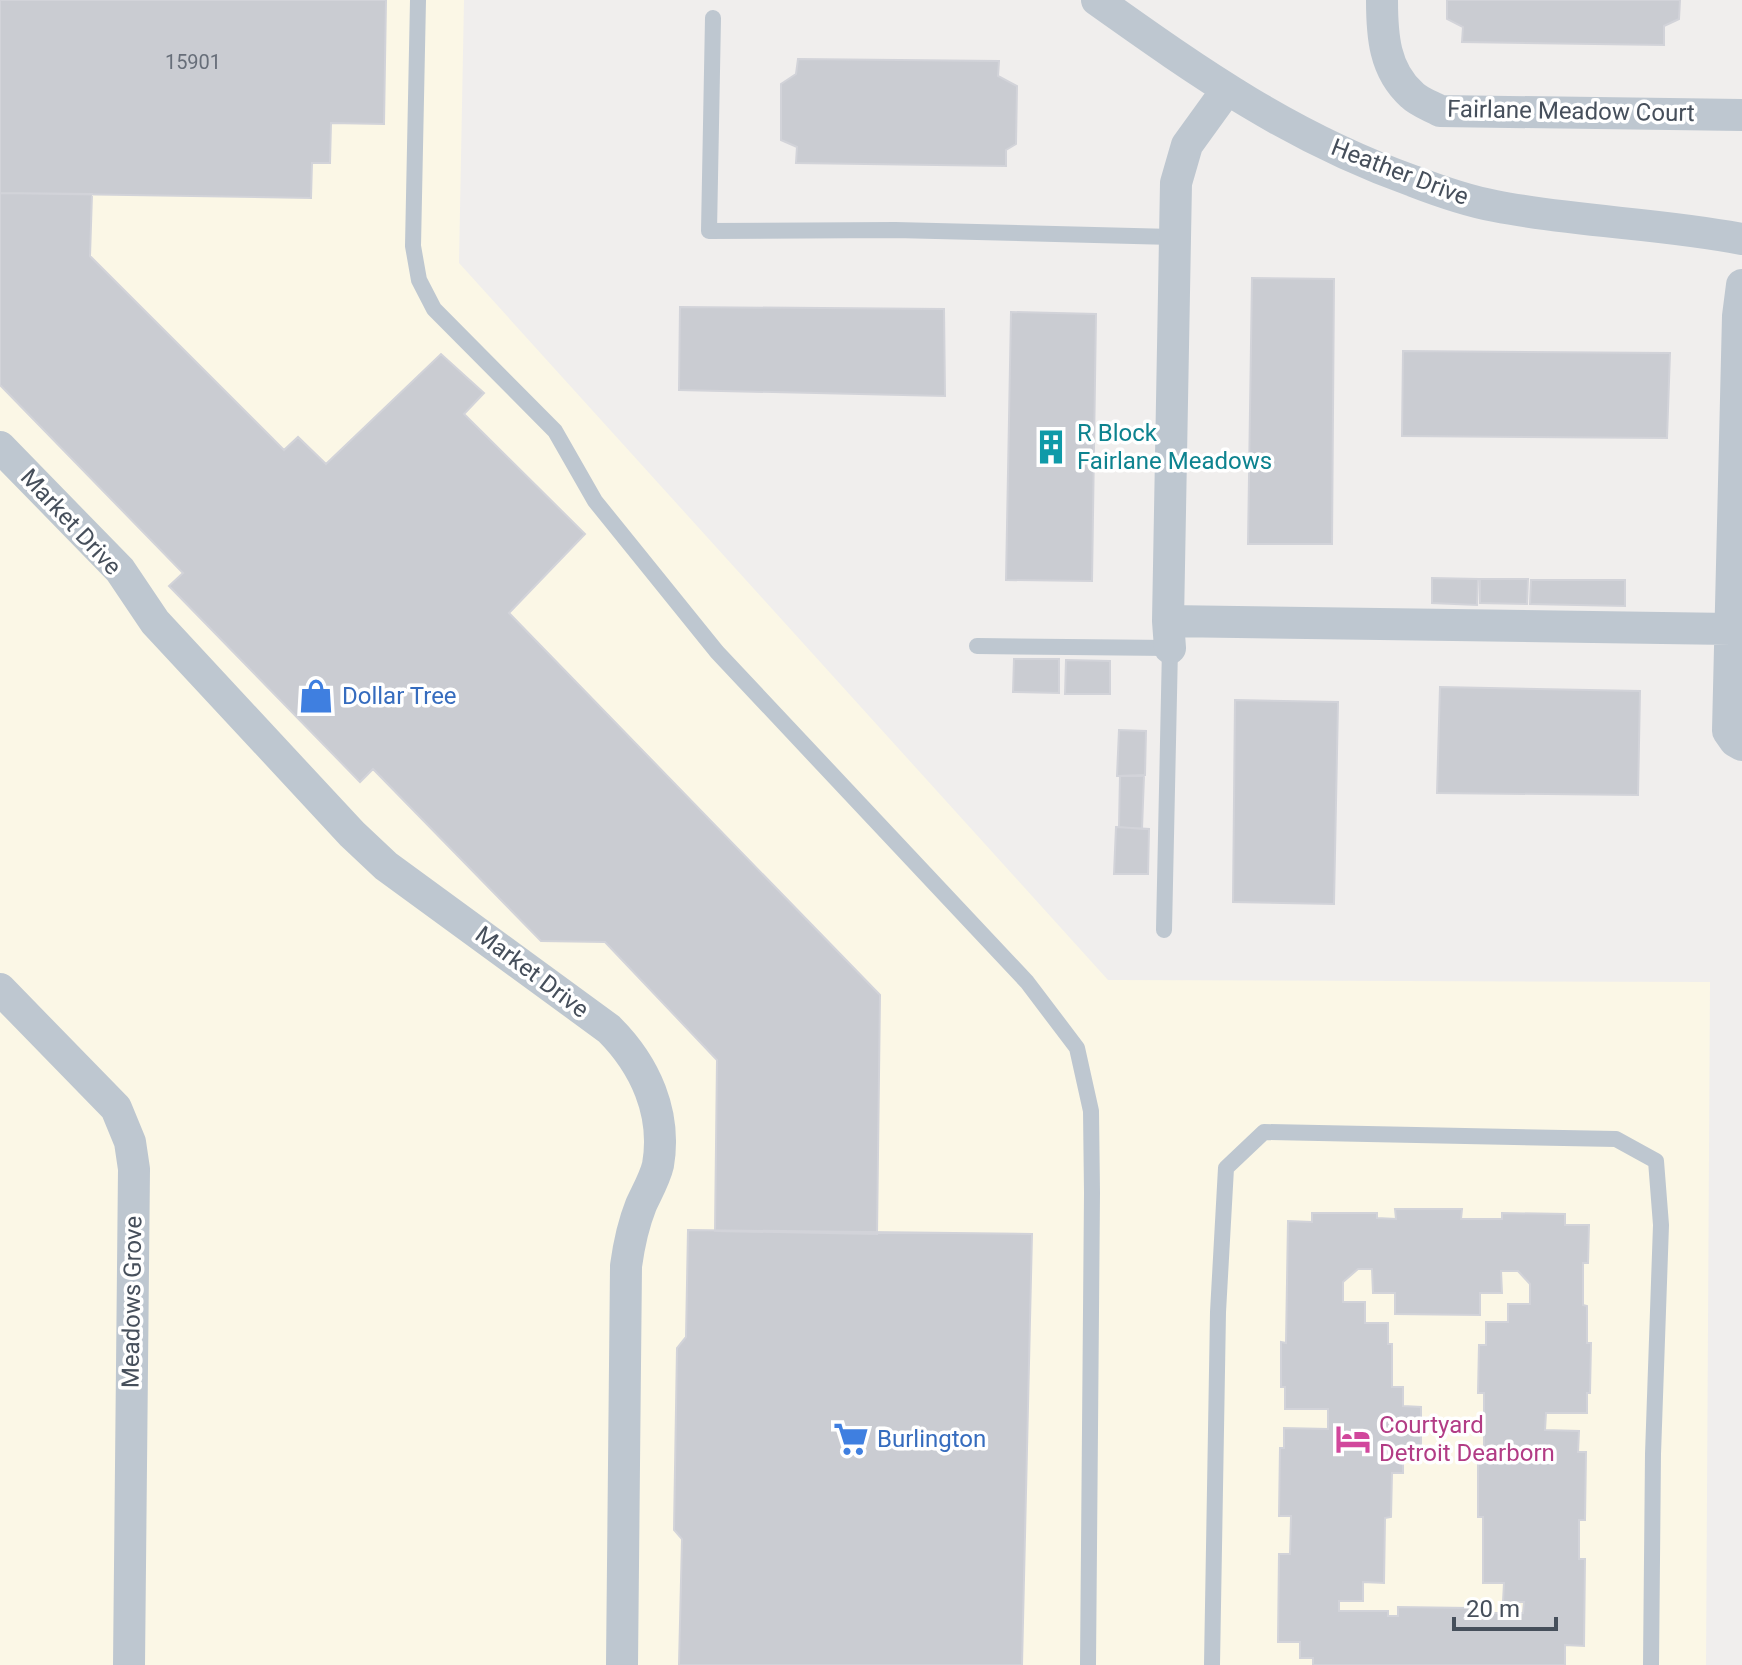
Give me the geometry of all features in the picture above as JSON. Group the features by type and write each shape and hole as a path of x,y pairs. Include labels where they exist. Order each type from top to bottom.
{"street":[{"name":"Heather Drive","path":"1097,0 1226,91 1293,130 1382,170 1507,208 1696,230 1742,239"},
{"name":"Fairlane Meadow Court","path":"1382,0 1387,60 1413,96 1440,111 1742,115"},
{"path":"1226,91 1187,145 1176,183 1169,634 1731,629"},
{"path":"1742,285 1738,316 1728,731 1742,745"},
{"name":"Market Drive","path":"0,447 120,570 155,622 352,834 386,866 609,1029 625,1045 648,1082 660,1131 657,1167 629,1240 626,1266 622,1665"},
{"name":"Meadows Grove","path":"0,989 116,1108 130,1142 134,1169 129,1665"}],"lane":[{"path":"418,0 413,246 419,280 434,309 555,431 595,501 717,652 1027,982 1077,1048 1091,1111 1088,1665"},
{"path":"713,18 709,231 895,230 1173,237"},
{"path":"977,646 1169,634 1164,930"},
{"path":"1212,1665 1218,1312 1226,1168 1264,1132 1616,1139 1656,1161 1661,1225 1653,1454 1651,1665"}],"shaded area":[{"path":"0,0 464,0 459,263 1108,980 1710,982 1706,1665 0,1665"}],"building":[{"path":"0,0 386,0 384,124 331,123 330,163 312,163 311,198 0,193"},
{"path":"1447,0 1680,0 1679,19 1664,26 1664,45 1462,42 1463,27 1447,19"},
{"path":"798,59 999,61 998,76 1017,86 1016,144 1006,150 1006,166 796,163 797,147 781,140 781,84 796,74"},
{"path":"0,193 92,194 90,256 284,450 298,437 326,464 441,354 484,393 464,414 585,534 509,613 880,995 877,1234 715,1231 717,1060 605,942 541,941 373,769 360,782 169,586 183,573 0,385"},
{"path":"1252,278 1334,279 1332,544 1248,544"},
{"path":"680,307 944,309 945,396 679,390"},
{"name":"R Block Fairlane Meadows","path":"1011,312 1096,314 1092,581 1006,580"},
{"path":"1403,351 1670,353 1667,438 1402,436"},
{"path":"1432,578 1478,579 1477,605 1432,603"},
{"path":"1480,579 1528,579 1527,604 1480,603"},
{"path":"1531,580 1625,580 1625,606 1530,604"},
{"path":"1014,659 1059,659 1059,693 1013,692"},
{"path":"1066,660 1110,661 1110,694 1065,694"},
{"path":"1440,687 1640,691 1638,795 1437,793"},
{"path":"1235,700 1338,702 1334,904 1233,902"},
{"path":"1119,730 1146,731 1145,775 1117,776"},
{"path":"1120,776 1144,776 1142,829 1119,827"},
{"path":"1116,827 1149,829 1148,874 1114,874"},
{"name":"Courtyard Detroit Dearborn","path":"1395,1209 1462,1209 1461,1219 1502,1219 1502,1213 1565,1214 1565,1225 1589,1225 1588,1263 1583,1263 1583,1305 1587,1306 1587,1343 1591,1343 1587,1413 1546,1413 1545,1430 1579,1431 1578,1452 1586,1452 1585,1520 1579,1520 1579,1559 1585,1559 1584,1646 1565,1645 1565,1665 1313,1665 1313,1658 1300,1658 1300,1642 1278,1642 1279,1554 1290,1554 1291,1516 1279,1516 1280,1448 1284,1448 1284,1428 1328,1429 1328,1409 1285,1409 1285,1387 1281,1387 1281,1342 1286,1343 1288,1221 1312,1222 1312,1213 1377,1213 1377,1218 1396,1219","holes":["1358,1269 1372,1269 1373,1293 1395,1293 1395,1314 1480,1315 1480,1293 1502,1293 1501,1271 1518,1271 1530,1284 1530,1304 1508,1304 1508,1322 1486,1322 1486,1345 1479,1345 1478,1393 1484,1393 1484,1449 1478,1449 1478,1517 1483,1517 1483,1583 1504,1583 1503,1602 1524,1602 1523,1613 1469,1613 1469,1608 1398,1607 1398,1616 1388,1616 1388,1611 1339,1611 1339,1601 1363,1601 1363,1582 1384,1583 1385,1518 1391,1517 1392,1473 1403,1473 1403,1453 1421,1453 1421,1407 1403,1406 1403,1387 1392,1387 1392,1344 1388,1344 1388,1323 1365,1323 1365,1302 1343,1302 1343,1282"]},
{"name":"Burlington","path":"688,1230 1032,1234 1022,1665 679,1665 682,1539 674,1530 677,1348 686,1337"}],"place":[{"name":"R Block Fairlane Meadows","path":"1051,447"},
{"name":"Dollar Tree","path":"316,696"},
{"name":"Burlington","path":"851,1439"},
{"name":"Courtyard Detroit Dearborn","path":"1353,1439"}]}
